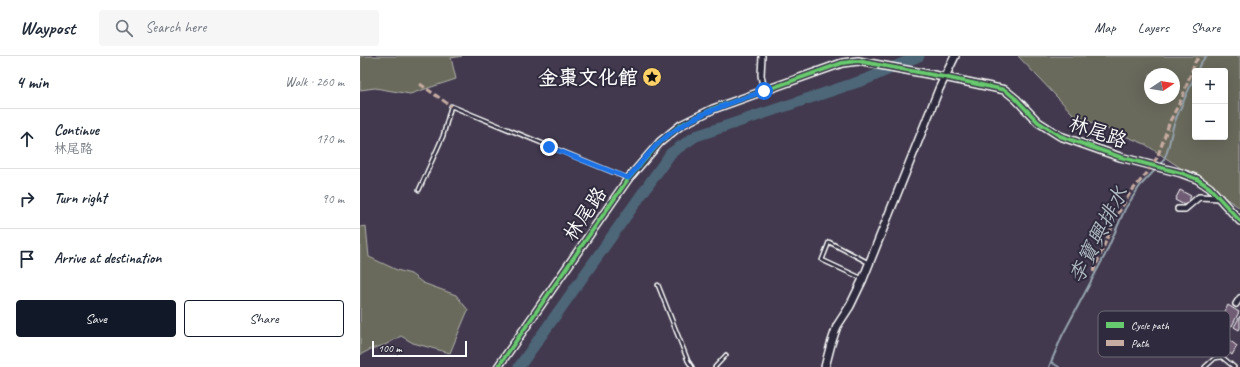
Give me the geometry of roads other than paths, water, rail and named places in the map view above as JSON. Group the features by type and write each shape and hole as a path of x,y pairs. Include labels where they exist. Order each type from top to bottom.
{"street":[{"path":"762,56 761,75 764,91"},
{"path":"825,367 831,344 838,326 850,306 863,279 944,77 955,56"},
{"name":"林尾路","path":"498,367 628,178 660,142 681,125 713,109 857,59 1005,90 1038,122 1060,136 1120,157 1197,179 1221,198 1240,221"},
{"path":"1178,209 1185,209 1199,197 1221,198"},
{"path":"1236,304 1240,298"}],"lane":[{"path":"419,190 442,136 451,106 628,178"},
{"path":"863,279 822,260 829,242 869,263"},
{"path":"658,285 688,361 692,367"},
{"path":"715,367 726,355"},
{"path":"1205,367 1215,358 1218,357"},
{"path":"1223,357 1234,367"}],"waterway":[{"path":"519,367 671,153 696,136 867,79 919,56"},
{"name":"李寶興排水","path":"1198,68 1206,56"},
{"name":"李寶興排水","path":"1160,165 1166,156 1172,129 1192,82"},
{"name":"李寶興排水","path":"1049,367 1062,336 1105,255 1125,209 1140,186 1157,168"},
{"path":"1051,362 1059,367"}],"place":[{"name":"金棗文化館","path":"652,77"}]}
